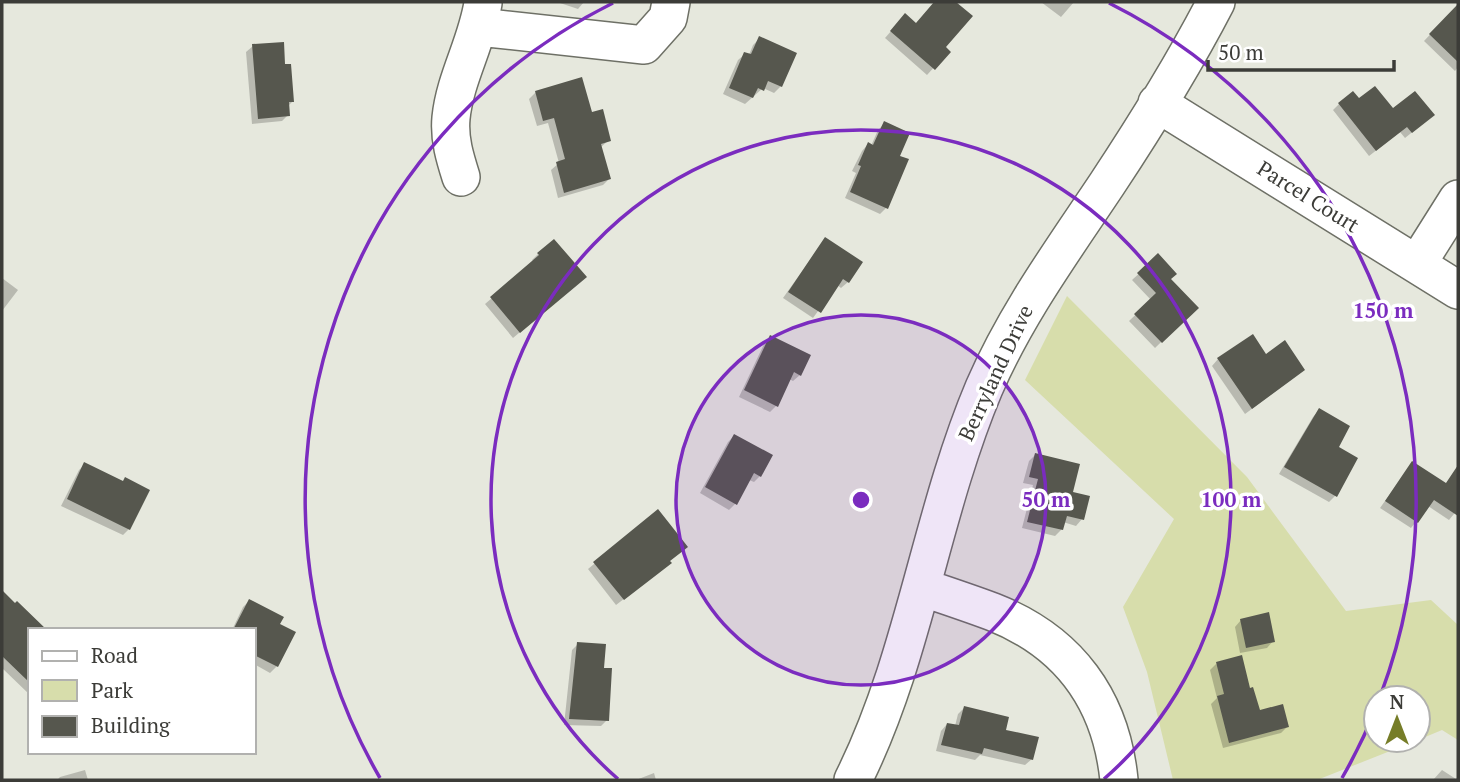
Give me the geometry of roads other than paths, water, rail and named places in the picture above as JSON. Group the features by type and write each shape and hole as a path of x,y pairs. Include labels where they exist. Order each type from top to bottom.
{"street":[{"path":"461,177 452,148 450,119 456,90 481,14 644,46 668,18 671,2"},
{"name":"Berryland Drive","path":"853,780 887,702 956,464 985,386 1036,287 1107,183 1216,2"},
{"name":"Parcel Court","path":"1157,103 1458,290"},
{"path":"1417,264 1458,199"},
{"path":"921,587 995,613 1028,630 1058,651 1083,678 1102,709 1114,743 1119,780"}]}
